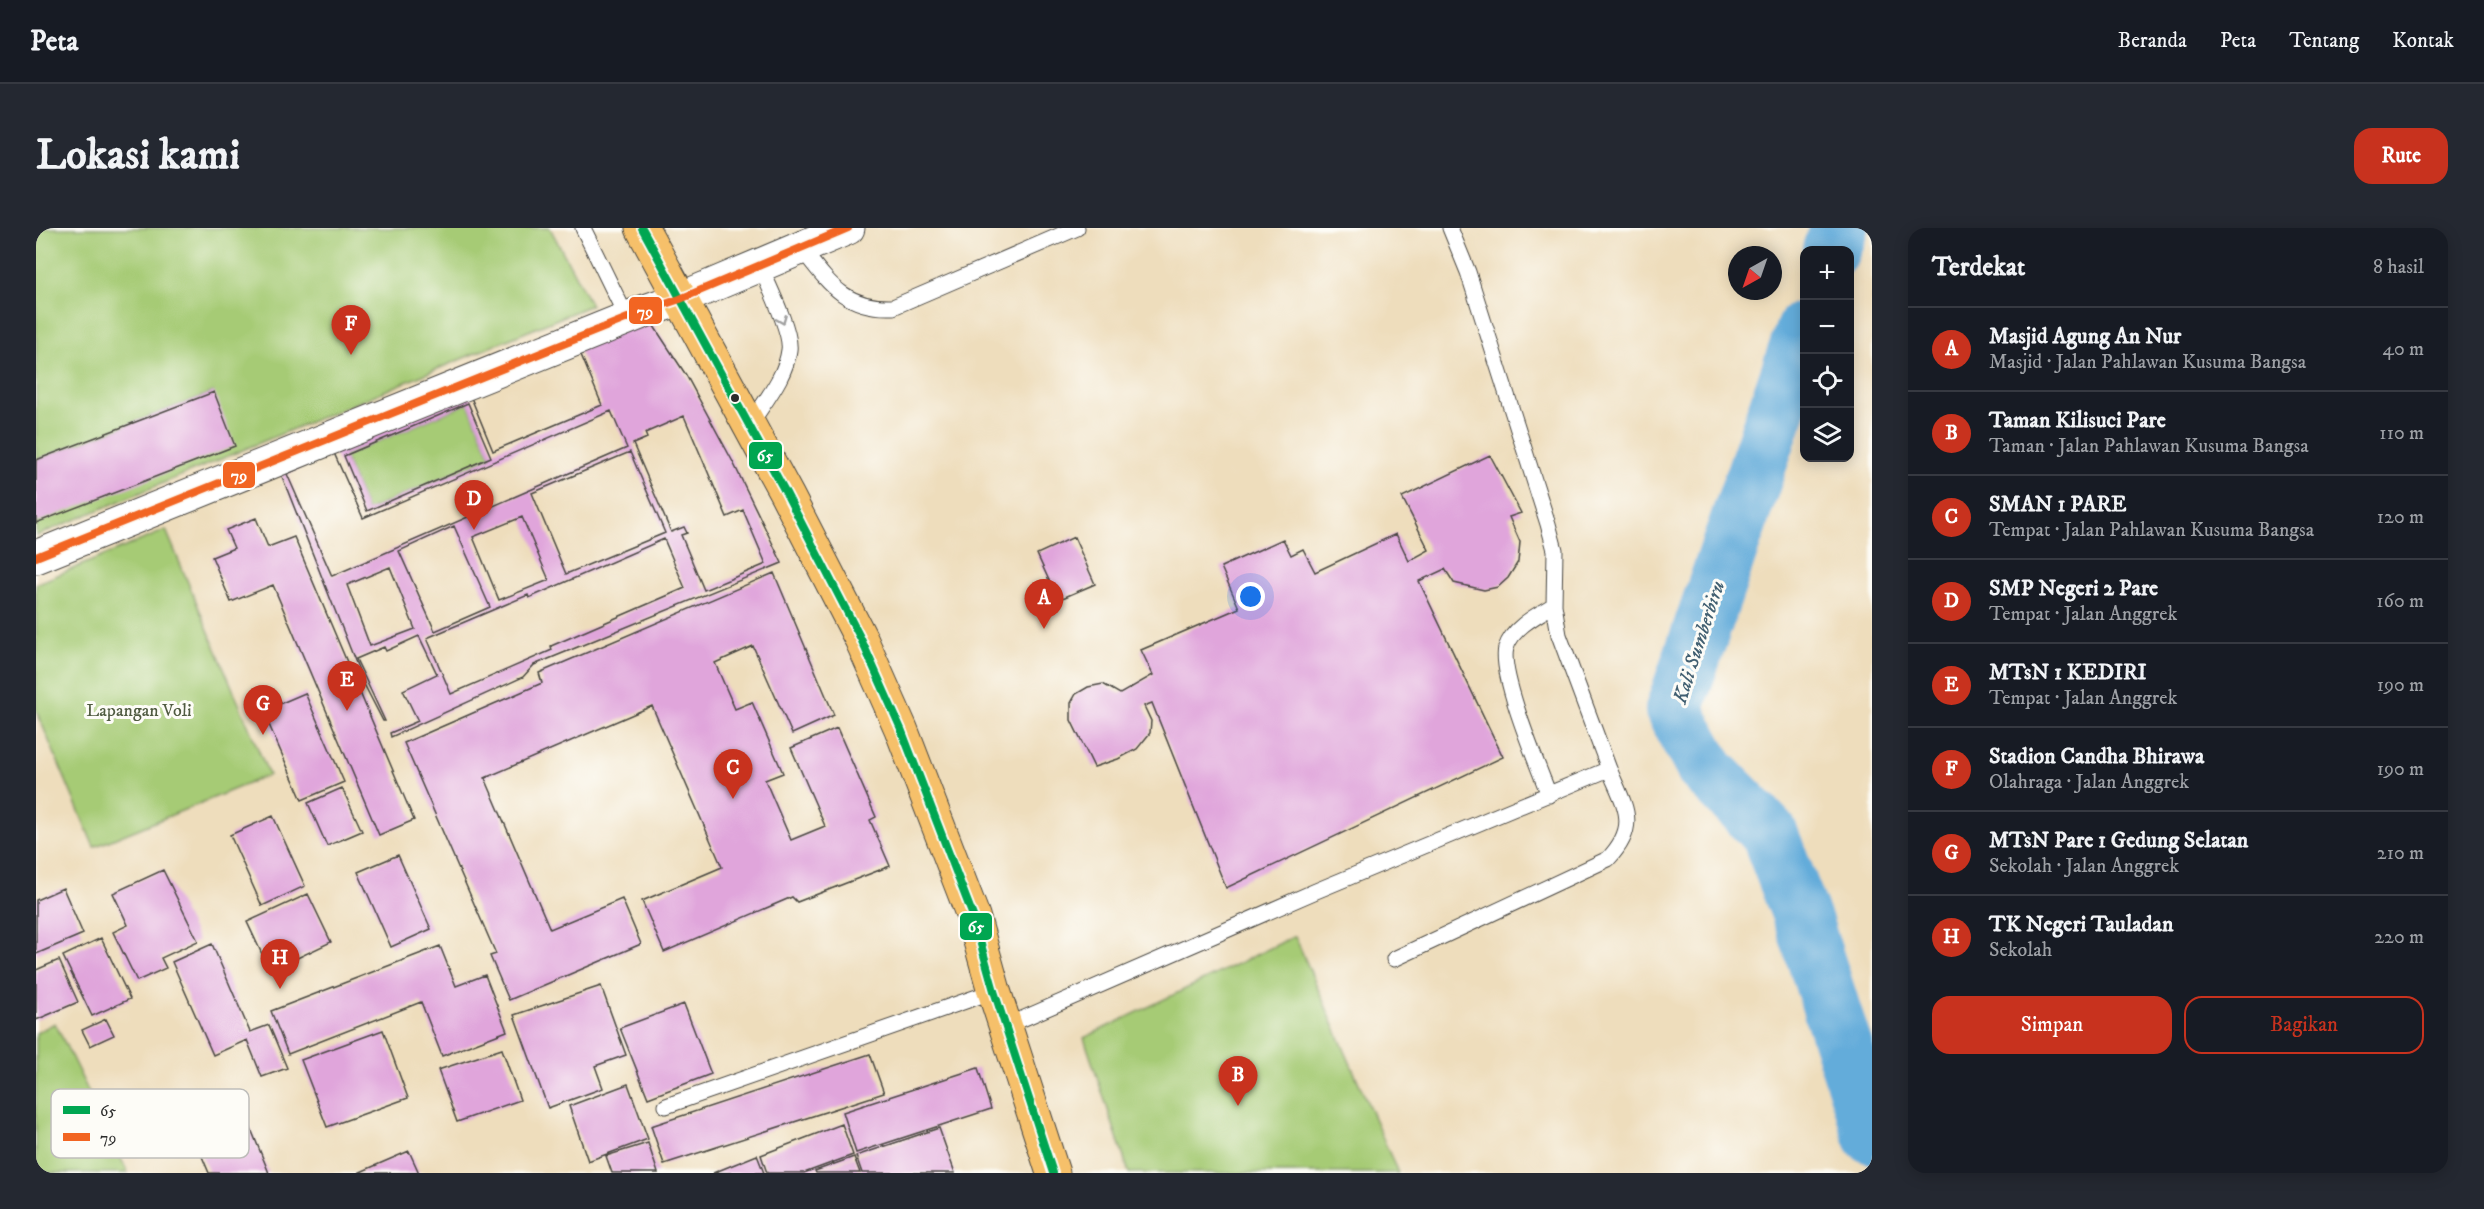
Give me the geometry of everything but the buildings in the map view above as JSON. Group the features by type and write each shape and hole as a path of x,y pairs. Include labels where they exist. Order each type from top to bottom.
{"main road":[{"path":"642,228 750,425 861,639 901,729 973,916 994,991 1053,1173"}],"street":[{"path":"36,557 627,318 680,299 848,228"}],"lane":[{"path":"583,228 627,318"},
{"path":"801,248 832,288 855,302 874,308 893,307 1077,228"},
{"path":"1394,959 1608,860 1622,845 1627,819 1559,635 1554,605 1555,550 1468,272 1450,228"},
{"path":"750,425 786,364 790,348 788,334 760,266"},
{"path":"1549,795 1505,673 1506,648 1517,630 1554,605"},
{"path":"1006,1026 1316,891 1609,769"},
{"path":"666,1106 994,991"}],"green space":[{"path":"36,228 550,228 591,305 36,536 36,523 214,392 36,460"},
{"path":"468,403 491,457 367,511 344,456"},
{"name":"Lapangan Voli","path":"166,530 269,775 94,847 36,710 36,584"},
{"path":"1295,936 1398,1173 1129,1173 1084,1038"},
{"path":"55,1023 87,1089 51,1089 51,1158 121,1158 128,1173 36,1173 36,1033"}],"waterway":[{"name":"Kali Sumberbiru","path":"1832,246 1839,228"},
{"name":"Kali Sumberbiru","path":"1800,342 1674,710 1705,768 1769,833 1805,926 1872,1135"}],"transit line":[{"name":"65","path":"642,228 787,495 861,639 901,729 973,916 994,991 1053,1173"},
{"name":"79","path":"36,557 645,311 680,299 848,228"}],"place":[{"name":"Stadion Candha Bhirawa","path":"351,355"},
{"name":"SMP Negeri 2 Pare","path":"474,530"},
{"name":"Masjid Agung An Nur","path":"1044,629"},
{"name":"MTsN 1 KEDIRI","path":"347,711"},
{"name":"MTsN Pare 1 Gedung Selatan","path":"263,735"},
{"name":"SMAN 1 PARE","path":"733,799"},
{"name":"TK Negeri Tauladan","path":"280,989"},
{"name":"Taman Kilisuci Pare","path":"1238,1106"}]}
